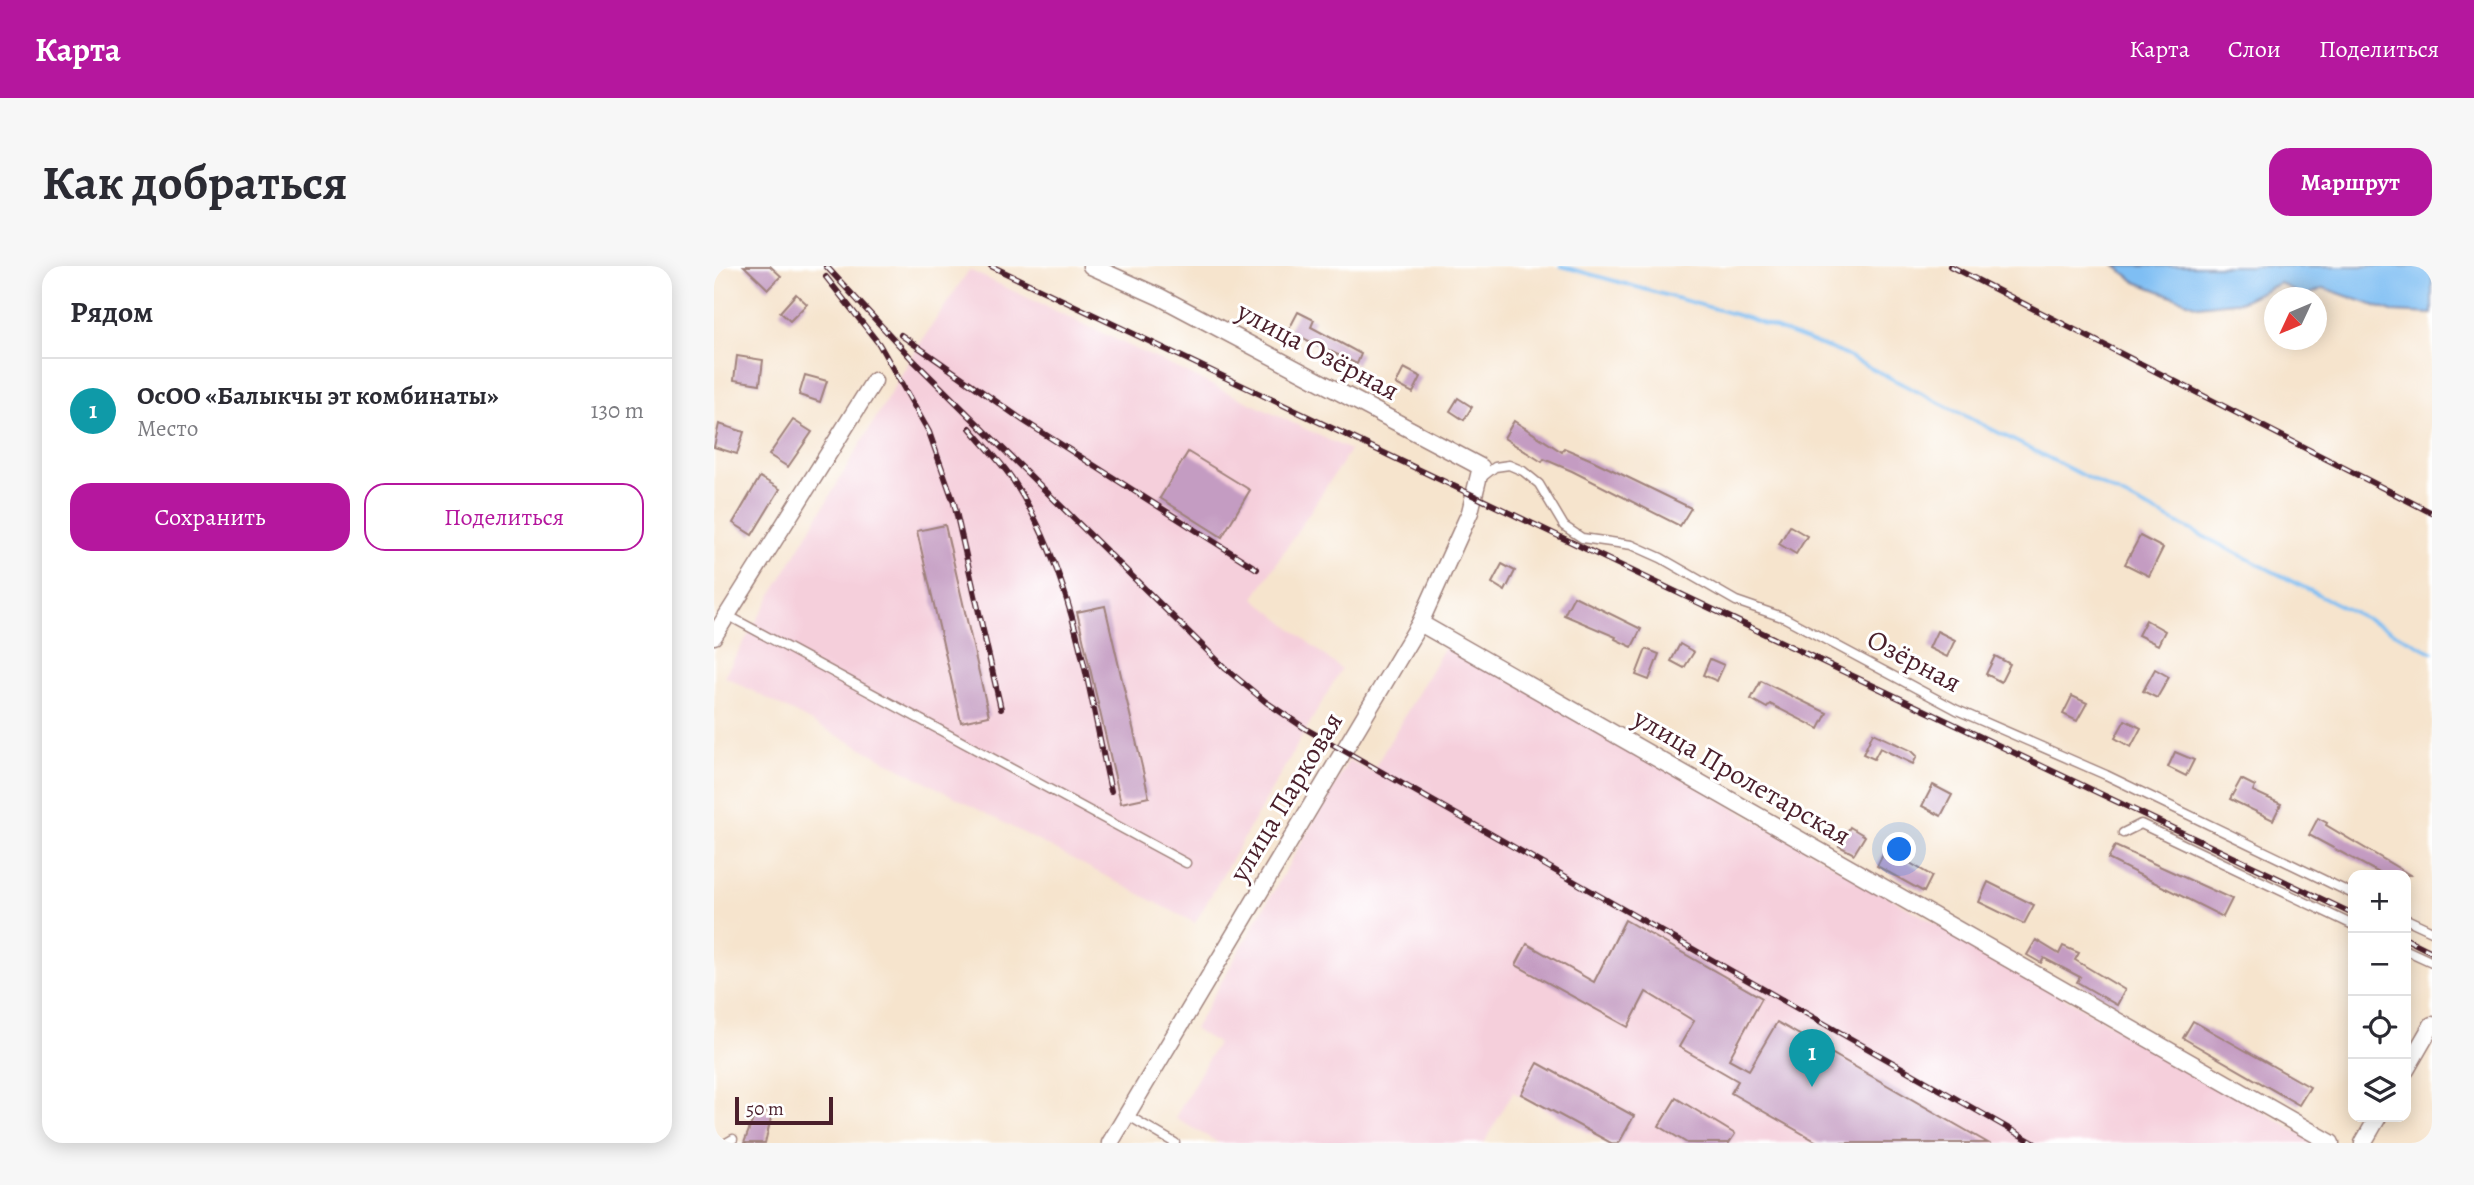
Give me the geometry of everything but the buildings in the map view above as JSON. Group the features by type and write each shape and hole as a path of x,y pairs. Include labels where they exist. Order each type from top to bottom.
{"street":[{"name":"улица Озёрная","path":"1091,266 1160,297 1479,474"},
{"path":"714,636 874,381"},
{"name":"улица Парковая","path":"1110,1143 1420,623 1470,512 1479,474"},
{"name":"улица Пролетарская","path":"1420,623 2331,1143"},
{"path":"2411,1061 2432,1024"},
{"path":"2363,1143 2375,1122"}],"lane":[{"name":"Озёрная","path":"1479,474 1495,467 1509,465 1523,471 1539,484 1564,526 1582,538 1632,545 1661,558 1736,601 1785,618 1957,710 2106,775 2348,892"},
{"path":"727,615 1186,863"},
{"path":"2123,833 2141,824 2348,923"},
{"path":"2411,921 2432,931"},
{"path":"2411,952 2432,962"},
{"path":"1127,1115 1175,1143"}],"shaded area":[{"path":"969,270 1350,450 1254,598 1341,669 1195,923 724,676 917,348"},
{"path":"1447,643 2318,1143 1607,1143 1513,1092 1484,1143 1219,1143 1175,1118 1217,1043 1194,1029 1349,760 1372,772"}],"water":[{"path":"2116,266 2432,266 2432,314 2392,312 2327,287 2287,287 2280,283 2264,287 2264,291 2242,301 2198,306 2136,282"}],"waterway":[{"path":"1561,266 1748,318 1839,352 2432,652"}],"railway":[{"path":"826,266 911,358 1226,669 1266,702 1306,729 2034,1143"},
{"path":"991,266 2348,912"},
{"path":"1950,266 2432,513"},
{"path":"826,277 879,344 929,432 954,503 1001,709"},
{"path":"901,335 1024,421 1257,569"},
{"path":"970,428 1011,477 1032,513 1064,589 1085,669 1111,791"},
{"path":"2411,942 2432,952"}],"place":[{"name":"ОсОО «Балыкчы эт комбинаты»","path":"1812,1087"}]}
